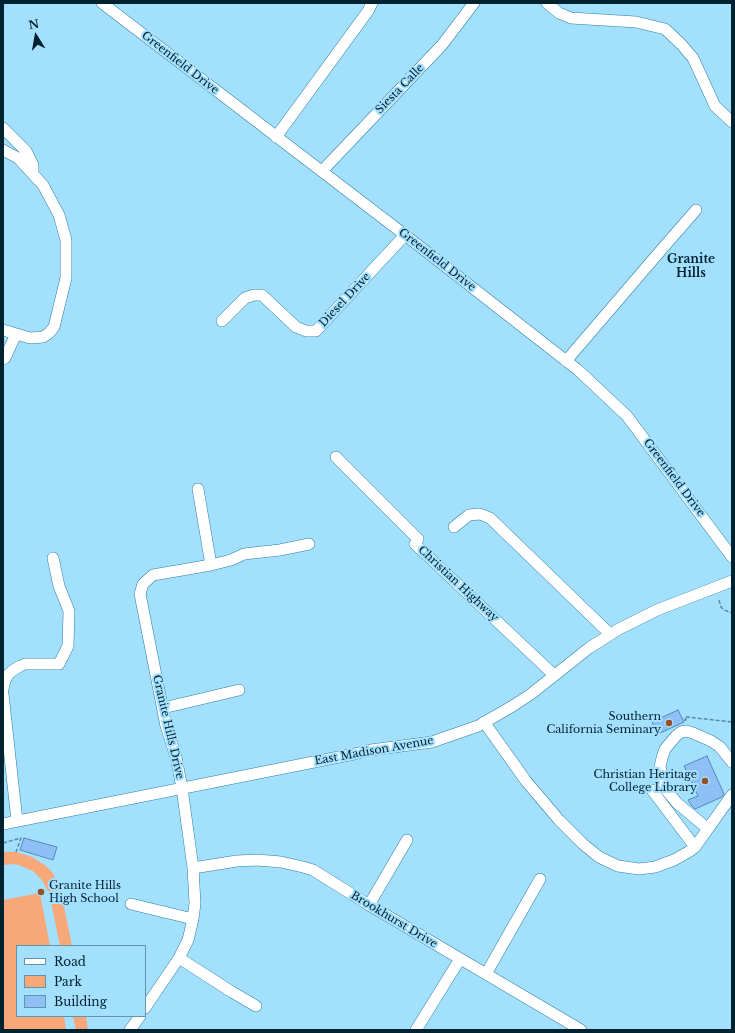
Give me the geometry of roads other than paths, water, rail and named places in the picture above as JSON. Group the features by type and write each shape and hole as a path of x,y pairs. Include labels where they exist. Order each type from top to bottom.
{"street":[{"name":"Greenfield Drive","path":"102,3 322,171 578,370 627,416 732,557"},
{"path":"276,136 372,3"},
{"name":"Siesta Calle","path":"322,171 442,45 474,3"},
{"path":"547,3 553,10 571,18 636,22 665,29 693,58 715,106 732,122"},
{"path":"3,128 26,151 33,165 33,174"},
{"path":"3,150 18,158 43,185 59,216 66,240 66,278 54,328 43,337 30,338 3,330"},
{"path":"566,361 696,210"},
{"name":"Diesel Drive","path":"222,321 245,298 254,295 262,295 296,327 304,331 316,331 405,236"},
{"path":"3,359 5,358 16,334"},
{"name":"Christian Highway","path":"336,457 418,539 415,544 554,675"},
{"path":"198,488 211,565"},
{"path":"454,527 469,515 480,514 490,518 610,634"},
{"name":"Granite Hills Drive","path":"146,1007 179,958 188,940 195,903 193,868 182,788 176,757 162,708 140,594 143,584 153,575 211,565 231,560 244,554 280,550 309,544"},
{"path":"3,689 8,675 20,666 25,664 60,664 68,646 69,611 59,586 54,558"},
{"name":"East Madison Avenue","path":"3,824 371,750 432,742 478,726 512,707 531,694 589,648 637,619 732,581"},
{"path":"162,708 238,690"},
{"path":"3,694 17,821"},
{"path":"484,722 526,781 559,820 583,844 599,857 618,866 639,869 655,867 674,860 690,851 695,847 732,795"},
{"path":"708,829 677,803 667,791 660,767 662,758 665,750 676,736 681,732 686,732 693,733 711,741 720,747 732,762"},
{"path":"652,790 695,847"},
{"path":"369,905 407,840"},
{"name":"Brookhurst Drive","path":"193,868 237,861 270,860 313,870 369,905 581,1030"},
{"path":"486,974 540,879"},
{"path":"131,904 193,919"},
{"path":"179,958 256,1006"},
{"path":"416,1030 460,959"},
{"path":"130,1030 139,1017"}],"place":[{"name":"Southern California Seminary","path":"669,723"},
{"name":"Christian Heritage College Library","path":"705,781"},
{"name":"Granite Hills High School","path":"41,892"}],"district":[{"name":"Granite Hills","path":"691,267"}]}
